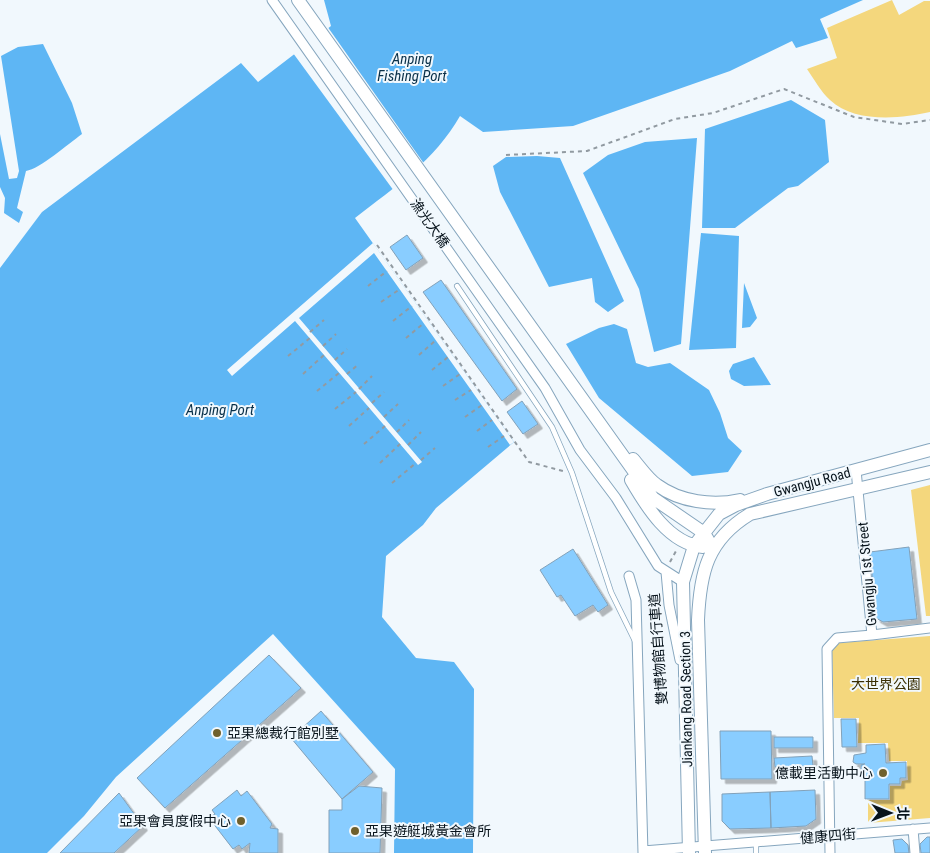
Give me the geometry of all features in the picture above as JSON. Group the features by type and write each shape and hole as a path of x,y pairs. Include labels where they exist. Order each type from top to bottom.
{"street":[{"name":"漁光大橋","path":"272,0 545,388 580,450 616,498 658,566 666,572"},
{"name":"漁光大橋","path":"298,0 602,430"},
{"path":"602,430 656,485 679,497 705,502 736,501 767,494"},
{"path":"602,430 653,498 704,533 713,548"},
{"path":"602,430 647,509 672,532 694,546 713,548"},
{"name":"Gwangju Road","path":"704,533 720,514 767,494 930,450"},
{"name":"Gwangju 1st Street","path":"830,853 827,649 837,638 872,635 856,470"},
{"name":"Gwangju Road","path":"713,548 733,525 750,514 930,472"},
{"name":"Jiankang Road Section 3","path":"689,850 683,582 694,546 704,533"},
{"name":"Jiankang Road Section 3","path":"705,850 698,620 700,587 706,562 713,548"},
{"path":"666,572 683,582"},
{"path":"666,572 685,687"},
{"path":"629,576 636,600 643,852"},
{"path":"872,635 930,628"},
{"name":"健康四街","path":"643,852 705,850 756,842 930,828"},
{"path":"913,829 915,853"}],"lane":[{"path":"457,286 552,427 572,474 611,592 637,644"},
{"path":"756,842 756,853"}],"path":[{"path":"506,156 587,151 675,119 713,113 784,89 854,117 902,124 930,120"},
{"path":"378,245 529,462 572,474"},
{"path":"368,286 387,271"},
{"path":"381,302 400,289"},
{"path":"393,321 412,306"},
{"path":"310,332 324,320"},
{"path":"406,338 424,324"},
{"path":"323,346 336,334"},
{"path":"288,356 310,338"},
{"path":"419,355 436,340"},
{"path":"335,360 347,349"},
{"path":"303,374 324,355"},
{"path":"432,370 448,357"},
{"path":"347,374 359,364"},
{"path":"317,391 339,373"},
{"path":"443,386 460,374"},
{"path":"359,389 372,376"},
{"path":"454,400 471,390"},
{"path":"335,409 356,392"},
{"path":"372,403 384,392"},
{"path":"384,417 398,404"},
{"path":"465,417 482,405"},
{"path":"349,426 369,408"},
{"path":"397,432 409,420"},
{"path":"477,431 492,420"},
{"path":"364,444 385,426"},
{"path":"408,445 421,432"},
{"path":"488,447 504,436"},
{"path":"380,463 400,444"},
{"path":"421,460 435,448"},
{"path":"392,483 416,463"},
{"path":"666,572 683,539"}],"green space":[{"path":"892,0 899,15 924,1 930,1 930,112 892,117 864,116 852,113 830,100 807,69 837,58 827,28"},
{"path":"930,485 930,616 926,616 911,490"},
{"name":"大世界公園","path":"930,636 930,818 868,823 868,800 890,800 890,786 901,786 902,781 908,780 907,761 889,761 888,743 858,743 859,718 834,718 832,651 838,643"}],"water":[{"name":"Anping Port","path":"324,0 863,0 820,19 828,38 796,48 792,41 730,71 573,126 483,132 460,116 439,146 413,172 355,218 514,442 436,508 423,525 386,556 382,617 416,658 454,662 474,689 473,853 394,853 395,769 273,634 116,777 84,816 47,853 0,853 0,268 42,212 241,63 258,82 331,26"},
{"path":"43,44 72,103 82,134 39,166 26,171 17,208 23,212 19,223 4,213 5,198 0,187 0,134 9,179 17,178 19,171 1,56 18,47"},
{"path":"791,100 825,120 829,162 798,186 788,188 735,228 702,228 705,129"},
{"path":"697,138 681,344 654,352 639,289 583,173 608,155 645,142"},
{"path":"537,156 560,158 624,301 608,312 595,302 592,278 549,287 500,192 493,166 506,157"},
{"path":"701,233 739,236 736,348 689,350"},
{"path":"744,283 757,318 750,327 742,328"},
{"path":"614,324 627,329 636,363 648,367 670,363 709,390 720,413 728,438 742,451 728,472 692,476 599,398 566,344 599,328"},
{"path":"754,357 771,385 744,386 731,379 729,371 733,364"}],"pier":[{"path":"327,26 425,165 394,191 293,53"},
{"path":"373,243 514,442 510,445 374,253 299,318 422,462 418,465 295,321 232,376 227,370"}],"building":[{"path":"407,235 423,258 406,270 390,247"},
{"path":"441,280 517,389 502,401 423,292"},
{"path":"522,401 538,424 523,434 507,412"},
{"path":"909,547 917,619 883,622 876,618 870,552"},
{"path":"573,549 608,605 598,612 593,605 575,616 561,595 557,597 540,570"},
{"name":"亞果總裁行館別墅","path":"269,655 301,688 165,808 137,778"},
{"name":"亞果總裁行館別墅","path":"321,711 373,772 342,799 291,738"},
{"name":"億載里活動中心","path":"841,719 856,719 857,747 842,747"},
{"path":"720,731 771,731 772,779 721,779"},
{"path":"774,737 813,737 813,748 774,748"},
{"name":"億載里活動中心","path":"885,744 886,763 906,762 906,778 900,778 900,784 889,784 889,799 865,799 865,776 861,776 861,765 865,764 853,762 854,755 866,753 866,745"},
{"path":"812,756 813,766 775,767 774,758"},
{"name":"亞果遊艇城黃金會所","path":"359,786 382,788 380,853 329,853 329,810 342,810 342,799"},
{"name":"亞果會員度假中心","path":"237,790 241,796 247,791 272,824 270,828 278,829 278,853 249,853 250,843 242,849 239,845 233,849 209,818 215,814 212,810"},
{"path":"815,790 816,819 806,826 771,828 770,792"},
{"path":"770,792 771,828 730,829 722,821 722,794"},
{"path":"119,793 143,826 114,853 60,853"},
{"path":"927,837 930,837 930,853 921,853 920,844"},
{"path":"902,839 908,845 909,853 895,853 893,840"}],"place":[{"name":"亞果總裁行館別墅","path":"217,733"},
{"name":"億載里活動中心","path":"883,773"},
{"name":"亞果會員度假中心","path":"241,821"},
{"name":"亞果遊艇城黃金會所","path":"355,831"}],"water label":[{"name":"Anping Fishing Port","path":"412,68"}]}
